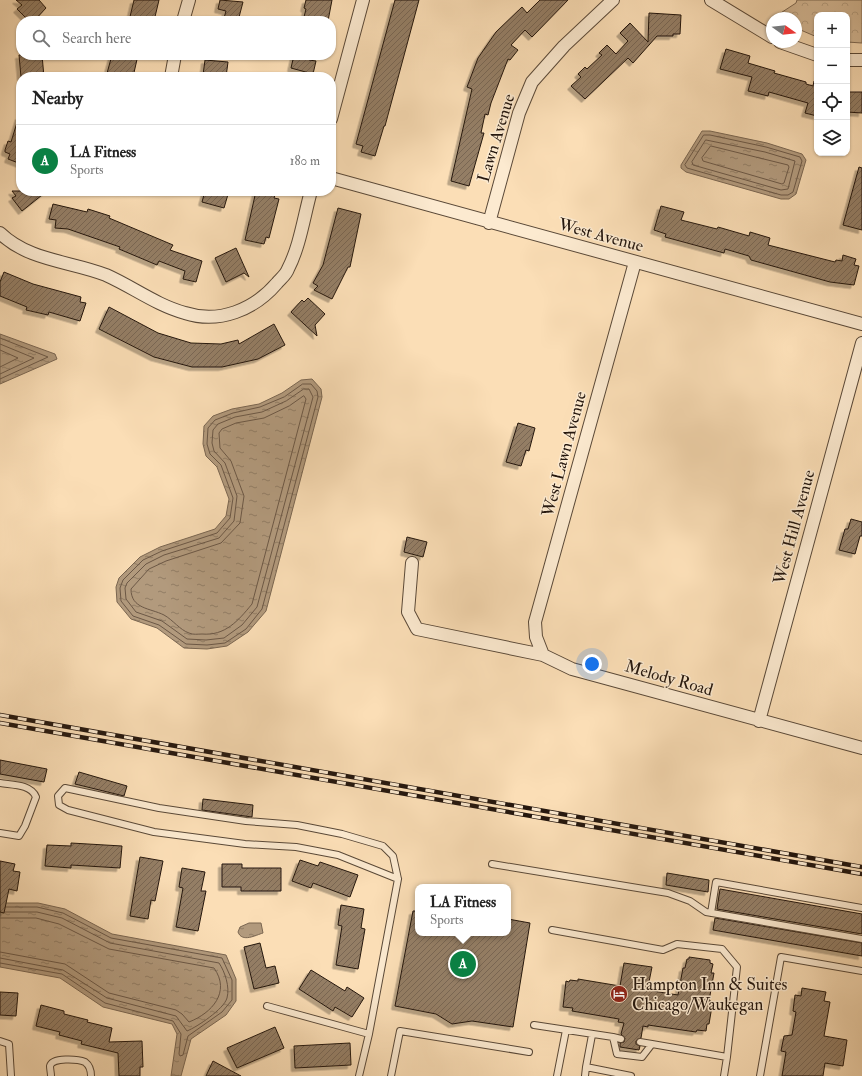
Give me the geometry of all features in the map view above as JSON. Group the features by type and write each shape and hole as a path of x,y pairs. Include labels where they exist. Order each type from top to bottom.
{"street":[{"path":"184,16 189,0"},
{"path":"336,100 363,0"},
{"name":"Lawn Avenue","path":"489,222 519,113 532,82 564,46 613,0"},
{"path":"711,0 766,33"},
{"path":"797,48 814,54"},
{"path":"172,72 174,60"},
{"path":"850,60 862,60"},
{"name":"West Avenue","path":"336,179 862,324"},
{"path":"0,233 20,249 105,275 156,302 185,314 208,317 228,316 259,301 288,271 294,255 310,196"},
{"name":"West Lawn Avenue","path":"543,655 536,637 535,622 635,262"},
{"name":"West Hill Avenue","path":"759,721 862,343"},
{"name":"Melody Road","path":"412,563 408,612 416,629 543,655 572,669 862,748"}],"lane":[{"path":"0,783 29,788 33,791 36,797 25,826 19,836 0,833"},
{"path":"359,1076 369,1034 398,879 393,856 383,846 342,834 298,825 246,821 159,808 65,788 58,796 59,805 68,810 154,832 245,844 303,848 338,855 398,879"},
{"path":"492,864 668,893 690,900 706,912 862,939"},
{"path":"711,913 716,882 862,908"},
{"path":"552,930 663,950 676,944 722,949 737,967 724,1076"},
{"path":"760,1076 781,957 862,971"},
{"path":"267,1006 369,1034"},
{"path":"534,1025 621,1039"},
{"path":"557,1076 566,1030"},
{"path":"391,1076 400,1031 529,1052"},
{"path":"585,1076 592,1035"},
{"path":"613,1037 617,1054 642,1057 652,1044"},
{"path":"0,1041 9,1044 11,1076"},
{"path":"640,1042 727,1057"},
{"path":"51,1076 50,1066 53,1061 62,1059 84,1062 88,1065 91,1076"},
{"path":"586,1067 631,1076"}],"green space":[{"path":"797,0 862,0 862,43 850,42 850,12 814,12 814,36 802,31 802,12 782,12 796,3"}],"water":[{"path":"702,131 710,131 767,143 802,154 806,160 796,194 789,199 781,199 686,172 681,168 681,165"},
{"path":"0,334 55,354 57,359 0,384"},
{"path":"312,379 321,389 322,397 266,611 248,632 227,646 207,649 184,648 157,628 131,619 117,602 116,587 119,578 140,557 160,547 215,529 226,516 229,499 217,467 206,456 203,444 204,426 213,416 232,409 259,404 282,393 301,380"},
{"path":"0,903 38,903 65,909 112,934 226,955 236,979 236,1001 226,1015 191,1039 181,1076 171,1076 177,1034 172,1024 103,1007 60,978 0,967"},
{"path":"249,923 261,923 263,933 246,938 240,935 238,932 240,927"}],"building":[{"path":"16,0 39,0 46,8 39,16 24,16 17,9 22,5"},
{"path":"134,0 159,0 155,16 130,16"},
{"path":"220,0 243,2 239,16 225,16 226,11 218,9"},
{"path":"306,0 332,0 329,16 304,16 306,9 304,8"},
{"path":"395,0 419,0 385,126 375,156 361,152 363,146 356,144"},
{"path":"540,0 568,0 532,37 525,30 511,45 518,50 510,60 508,59 491,103 488,115 485,114 481,133 484,133 469,186 451,181 472,89 467,87 478,58 496,32 522,7 527,13"},
{"path":"649,13 681,15 680,34 673,34 673,36 657,36 633,63 628,58 585,99 571,86 581,77 578,74 585,67 587,69 602,55 599,53 607,45 616,54 628,41 620,33 630,23 648,42"},
{"path":"726,49 750,56 748,63 775,71 774,73 806,82 806,84 813,86 814,81 814,115 805,113 808,103 769,92 768,96 748,91 752,77 720,69"},
{"path":"19,60 42,60 44,72 21,72"},
{"path":"111,60 137,60 134,72 107,72"},
{"path":"205,60 228,62 227,72 203,72"},
{"path":"293,60 316,61 313,72 306,72 291,68"},
{"path":"850,92 862,92 862,113 850,112"},
{"path":"16,126 16,162 8,159 10,154 5,152 8,141 11,142"},
{"path":"859,167 862,168 862,230 843,225"},
{"path":"16,196 41,196 22,211 12,198"},
{"path":"204,196 228,196 224,208 202,202"},
{"path":"255,196 275,196 274,198 279,199 269,238 266,237 264,244 245,240"},
{"path":"53,204 87,212 88,209 110,216 109,218 173,245 170,250 202,261 196,282 183,279 185,271 159,261 157,265 119,249 120,247 68,229 55,228 56,220 49,219"},
{"path":"661,206 684,212 681,220 717,229 718,227 749,236 750,232 770,238 768,245 835,262 836,260 842,261 843,255 856,259 854,265 859,266 854,285 830,282 751,260 749,256 725,249 724,253 665,237 666,234 654,230"},
{"path":"338,208 361,214 350,267 348,267 332,299 314,290 318,286 313,283 323,265"},
{"path":"236,248 249,277 244,273 226,282 215,258"},
{"path":"4,272 33,284 81,297 80,302 86,303 80,321 49,312 48,315 26,310 27,307 0,296 0,282"},
{"path":"308,298 325,314 315,325 317,336 291,312 302,300 304,302"},
{"path":"109,307 158,333 191,343 221,344 238,340 239,344 274,324 285,345 258,359 222,367 192,367 154,357 99,329"},
{"path":"518,423 535,428 529,451 526,450 521,466 506,462"},
{"path":"851,519 862,522 862,536 860,536 855,554 839,550 845,529 848,529"},
{"path":"407,537 427,542 423,557 404,552"},
{"path":"0,760 47,769 44,782 0,774"},
{"path":"79,772 127,786 124,796 75,784"},
{"path":"203,799 253,805 252,817 202,810"},
{"path":"71,843 122,846 120,868 71,865 71,868 45,866 47,845 71,846"},
{"path":"140,857 163,861 155,901 151,900 148,919 130,916"},
{"path":"300,860 318,866 320,862 358,875 350,897 313,883 311,888 292,881"},
{"path":"0,861 15,864 13,871 20,872 17,891 9,889 4,913 0,912"},
{"path":"222,864 242,864 242,868 281,868 281,891 241,891 241,887 222,887"},
{"path":"182,868 205,872 201,891 206,891 198,931 176,927 183,888 179,887"},
{"path":"667,873 709,880 708,892 666,885"},
{"path":"720,889 862,914 862,934 717,909"},
{"path":"341,905 364,909 361,928 365,929 358,969 336,965 342,926 338,925"},
{"path":"413,911 415,911 415,936 511,936 511,920 530,923 513,1027 472,1021 452,1024 436,1014 395,1006"},
{"path":"715,918 862,943 862,956 713,930"},
{"path":"260,943 266,968 275,966 279,983 254,989 244,947"},
{"name":"Hampton Inn & Suites Chicago/Waukegan","path":"689,957 710,960 710,963 713,964 711,973 714,973 709,1001 711,1001 710,1006 712,1006 709,1024 707,1024 706,1031 697,1030 696,1032 648,1025 648,1027 643,1026 641,1038 636,1041 636,1044 640,1046 639,1050 620,1047 620,1043 624,1042 625,1038 621,1034 624,1023 618,1022 619,1019 572,1011 573,1008 563,1007 566,981 578,981 578,979 620,986 624,963 652,967 648,987 654,988 653,991 678,995 683,968 685,968"},
{"path":"311,970 345,991 347,987 364,998 352,1017 335,1007 333,1011 299,989"},
{"path":"802,988 826,992 824,1001 830,1002 824,1036 847,1040 843,1066 825,1063 823,1076 782,1076 786,1052 781,1051 784,1036 792,1035 796,1012 793,1011 795,995 801,996"},
{"path":"0,992 18,993 16,1016 0,1015"},
{"path":"41,1005 64,1011 64,1014 88,1020 87,1022 112,1028 109,1042 142,1041 143,1067 140,1067 140,1076 119,1076 118,1053 81,1044 82,1041 59,1035 60,1032 36,1026"},
{"path":"275,1027 284,1048 237,1068 227,1048"},
{"path":"350,1043 351,1065 295,1068 294,1046"},
{"path":"213,1061 241,1076 206,1076"}],"railway":[{"path":"0,715 862,867"},
{"path":"0,723 862,874"}],"place":[{"name":"LA Fitness","path":"463,964"},
{"name":"Hampton Inn & Suites Chicago/Waukegan","path":"619,994"}]}
